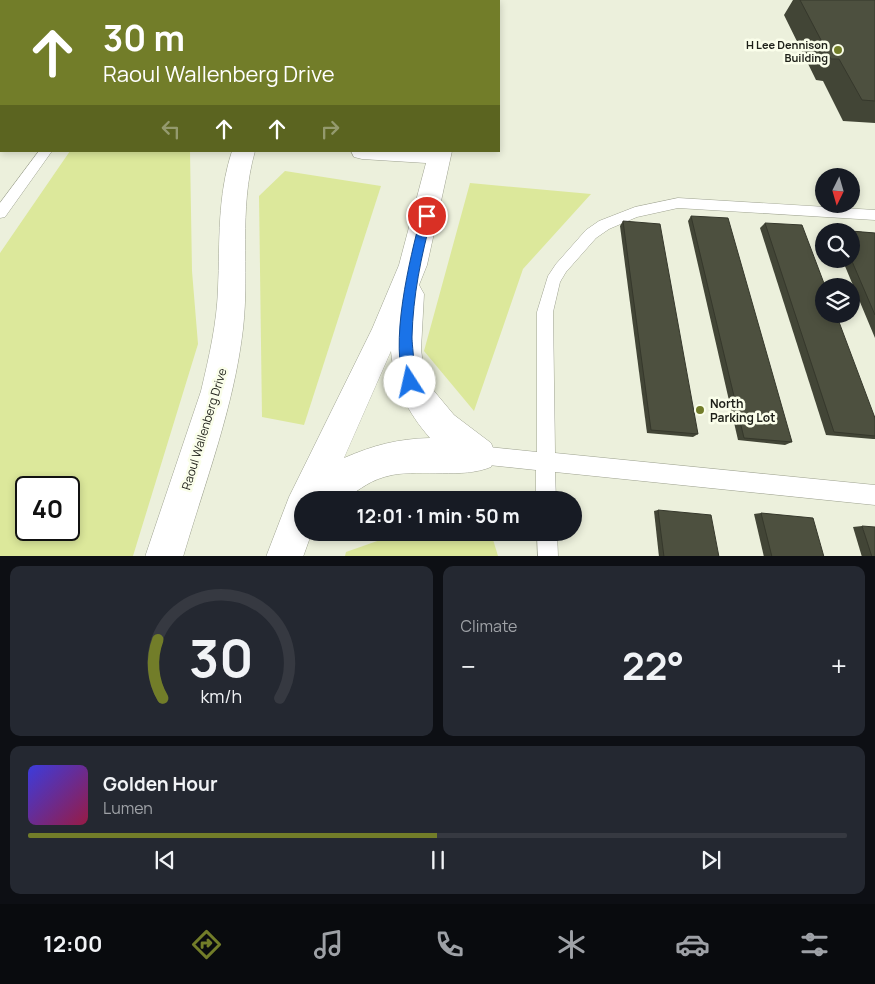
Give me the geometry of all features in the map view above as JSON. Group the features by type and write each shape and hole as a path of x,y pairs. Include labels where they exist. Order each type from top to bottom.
{"street":[{"name":"Raoul Wallenberg Drive","path":"164,556 215,398 223,366 231,314 233,191 244,152"},
{"path":"314,491 384,335 413,265 441,154 388,152"},
{"path":"413,265 406,344 410,382 418,397 442,428 480,455"},
{"path":"327,491 361,466 380,460 400,456 480,455"},
{"path":"284,556 294,534"}],"lane":[{"path":"0,213 45,152"},
{"path":"546,491 544,312 553,281 561,268 592,234 604,225 635,212 678,203 875,215"},
{"path":"480,455 875,495"},
{"path":"547,541 548,556"}],"green space":[{"path":"69,152 190,152 192,271 198,344 133,556 0,556 0,253"},
{"path":"285,171 381,186 304,425 262,417 259,196"},
{"path":"470,183 591,194 523,269 474,411 424,351"},
{"path":"377,541 493,541 498,556 345,556 346,552"}],"building":[{"path":"800,0 875,0 875,101 862,100 839,59 831,59"},
{"path":"691,216 728,218 792,442 744,438"},
{"path":"623,221 660,224 698,434 651,430"},
{"path":"765,223 802,225 815,259 815,268 818,268 822,278 815,278 815,323 839,323 875,418 875,436 834,432"},
{"path":"860,232 875,233 875,315 855,268 860,268"},
{"path":"658,510 711,515 719,556 664,556"},
{"path":"761,513 813,518 824,556 772,556"},
{"path":"862,526 875,527 875,556 872,556"}],"place":[{"name":"H Lee Dennison Building","path":"838,50"},
{"name":"North Parking Lot","path":"700,410"}],"route":[{"path":"410,382 407,366 406,336 413,265 427,216"}]}
